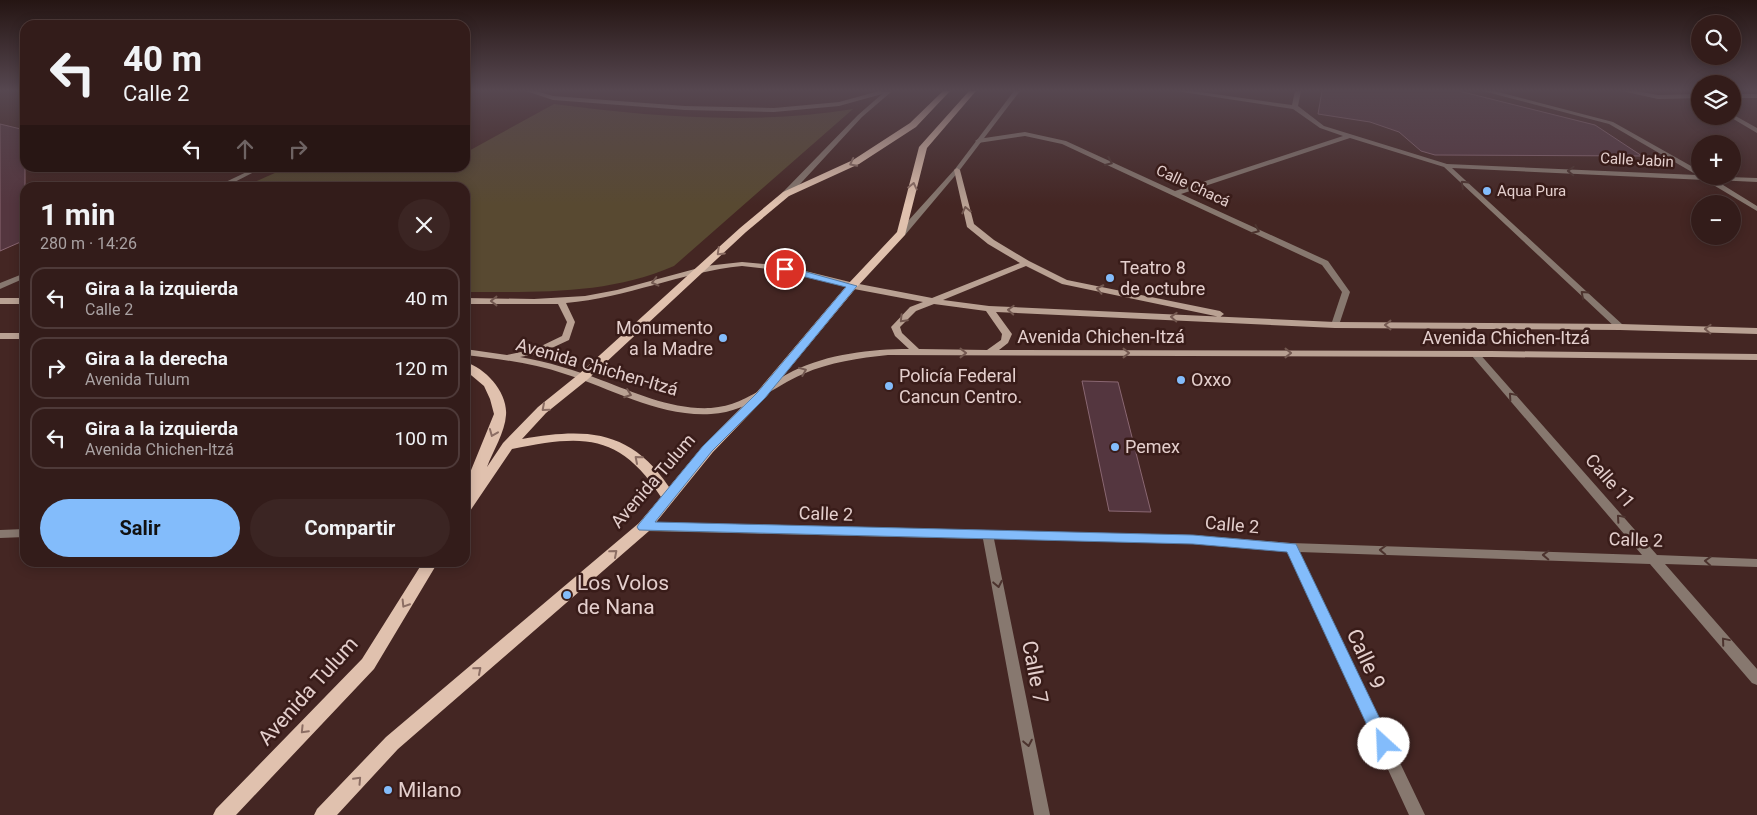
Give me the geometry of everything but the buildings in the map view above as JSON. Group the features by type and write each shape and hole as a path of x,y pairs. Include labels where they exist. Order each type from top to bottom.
{"main road":[{"path":"470,501 508,446 542,410 583,377 786,194 856,162 907,129"},
{"path":"902,234 923,147 939,129"},
{"path":"957,170 970,225 990,242 1026,263 1065,282 1251,321"},
{"name":"Avenida Tulum","path":"324,815 392,743 644,527 708,448 761,396 852,286 902,234"},
{"path":"918,353 898,334 895,327 913,310 1026,263"},
{"name":"Avenida Chichen-Itzá","path":"470,301 561,301 601,296 702,269 743,264 785,269 852,286 933,302 989,309 1335,325 1620,327 1757,331"},
{"path":"0,300 20,301"},
{"path":"505,357 538,351 566,338 571,322 561,301"},
{"path":"988,353 1004,341 1007,334 989,309"},
{"path":"0,336 20,336"},
{"name":"Avenida Chichen-Itzá","path":"470,353 505,357 583,377 630,395 690,411 711,411 740,406 761,396 799,372 828,362 863,355 918,353 1475,354 1757,357"},
{"path":"470,368 477,370 495,394 500,415 470,490"},
{"path":"508,446 537,440 569,438 593,439 615,444 634,454 648,468 668,497"},
{"name":"Avenida Tulum","path":"223,815 368,664 428,567"}],"street":[{"path":"786,194 848,129"},
{"name":"Avenida Tulum","path":"902,234 957,170 987,129"},
{"name":"Calle Jabin","path":"1328,129 1446,166 1691,177"},
{"name":"Calle Jabin","path":"1623,129 1691,169"},
{"name":"Calle Chacá","path":"978,141 1024,134 1064,142 1325,263 1346,292 1335,325"},
{"path":"1176,193 1349,136"},
{"name":"Calle Jabin","path":"1446,166 1620,327"},
{"path":"229,182 250,172"},
{"path":"1741,179 1757,180"},
{"name":"Calle Jabin","path":"1717,185 1757,209"},
{"path":"0,286 20,277"},
{"name":"Calle 11","path":"1475,354 1655,558 1757,679"},
{"name":"Calle 2","path":"644,527 1193,539 1292,547 1757,563"},
{"path":"0,534 20,533"},
{"name":"Calle 7","path":"988,536 1042,815"},
{"name":"Calle 9","path":"1292,547 1417,815"}],"shaded area":[{"path":"509,129 830,129 674,266 623,282 571,290 470,292 470,182 254,182 277,172 470,172 470,150"}],"place":[{"name":"Aqua Pura","path":"1487,191"},
{"name":"Teatro 8 de octubre","path":"1110,278"},
{"name":"Monumento a la Madre","path":"723,338"},
{"name":"Oxxo","path":"1181,380"},
{"name":"Policía Federal Cancun Centro.","path":"889,386"},
{"name":"Pemex","path":"1115,447"},
{"name":"Los Volos de Nana","path":"567,595"},
{"name":"Milano","path":"388,790"}],"route":[{"path":"785,269 852,286 761,396 708,448 644,527 1193,539 1292,547 1384,744"}]}
